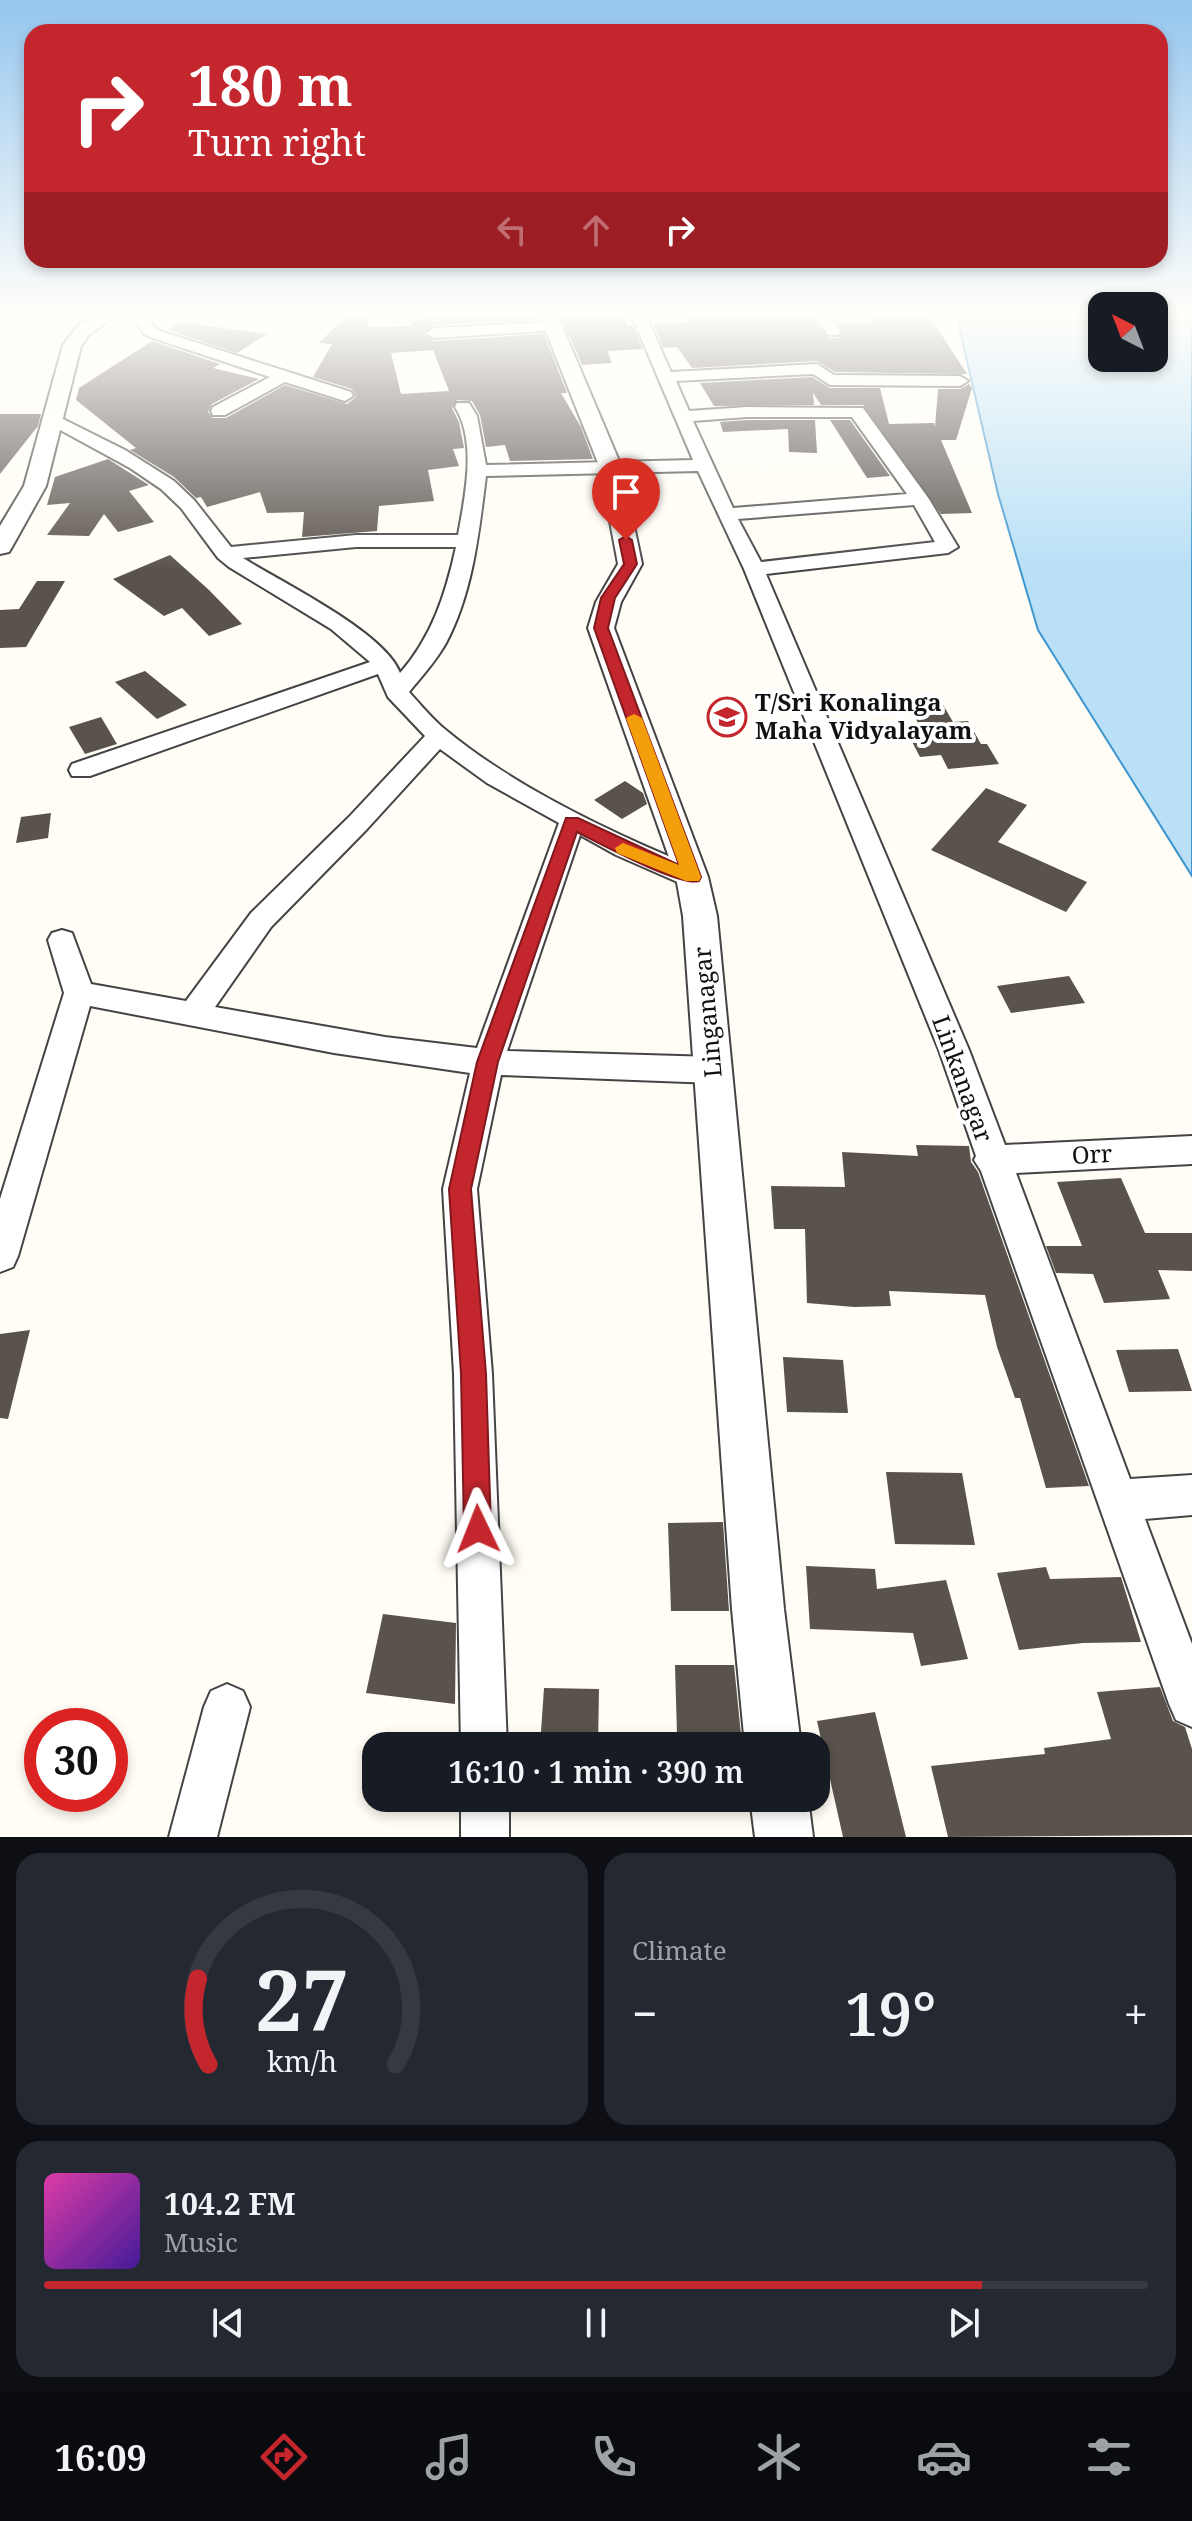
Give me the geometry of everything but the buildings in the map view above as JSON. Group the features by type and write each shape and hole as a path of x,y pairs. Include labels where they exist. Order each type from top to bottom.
{"street":[{"path":"0,547 35,486 57,400"},
{"path":"219,411 240,400"},
{"name":"Linganagar","path":"583,400 611,468 630,564 608,598 601,628 692,877 700,916 714,1070 721,1199 771,1732"},
{"name":"Linkanagar","path":"677,400 726,514 754,569 954,1050 991,1160 1192,1704"},
{"path":"396,692 437,641 456,589 468,541 478,471 469,416 463,407"},
{"path":"685,416 857,412 920,499 948,547 754,569"},
{"path":"51,420 146,471 181,497 225,554 339,624 386,664 396,692 438,736 496,777 572,822 625,849 692,877"},
{"path":"478,471 704,465"},
{"path":"726,514 920,499"},
{"path":"225,554 356,541 468,541"},
{"path":"81,770 386,664"},
{"path":"195,1012 261,920 358,823 438,736"},
{"path":"484,1732 473,1374 460,1189 488,1062 572,822"},
{"path":"0,1256 79,993 62,940"},
{"path":"79,993 195,1012 326,1039 488,1062 714,1070"},
{"name":"Orr","path":"991,1160 1192,1150"},
{"path":"1116,1501 1192,1495"},
{"path":"193,1837 227,1707"},
{"path":"485,1812 485,1837"},
{"path":"781,1812 784,1837"}],"water":[{"path":"976,400 1192,400 1192,876 1038,630 998,494"}],"slow traffic":[{"path":"623,848 692,877 634,718"}],"place":[{"name":"T/Sri Konalinga Maha Vidyalayam","path":"727,717"}],"route":[{"path":"478,1529 473,1374 460,1189 488,1062 572,822 625,849 692,877 601,628 602,612 608,598 626,575 630,564 626,540"}]}
